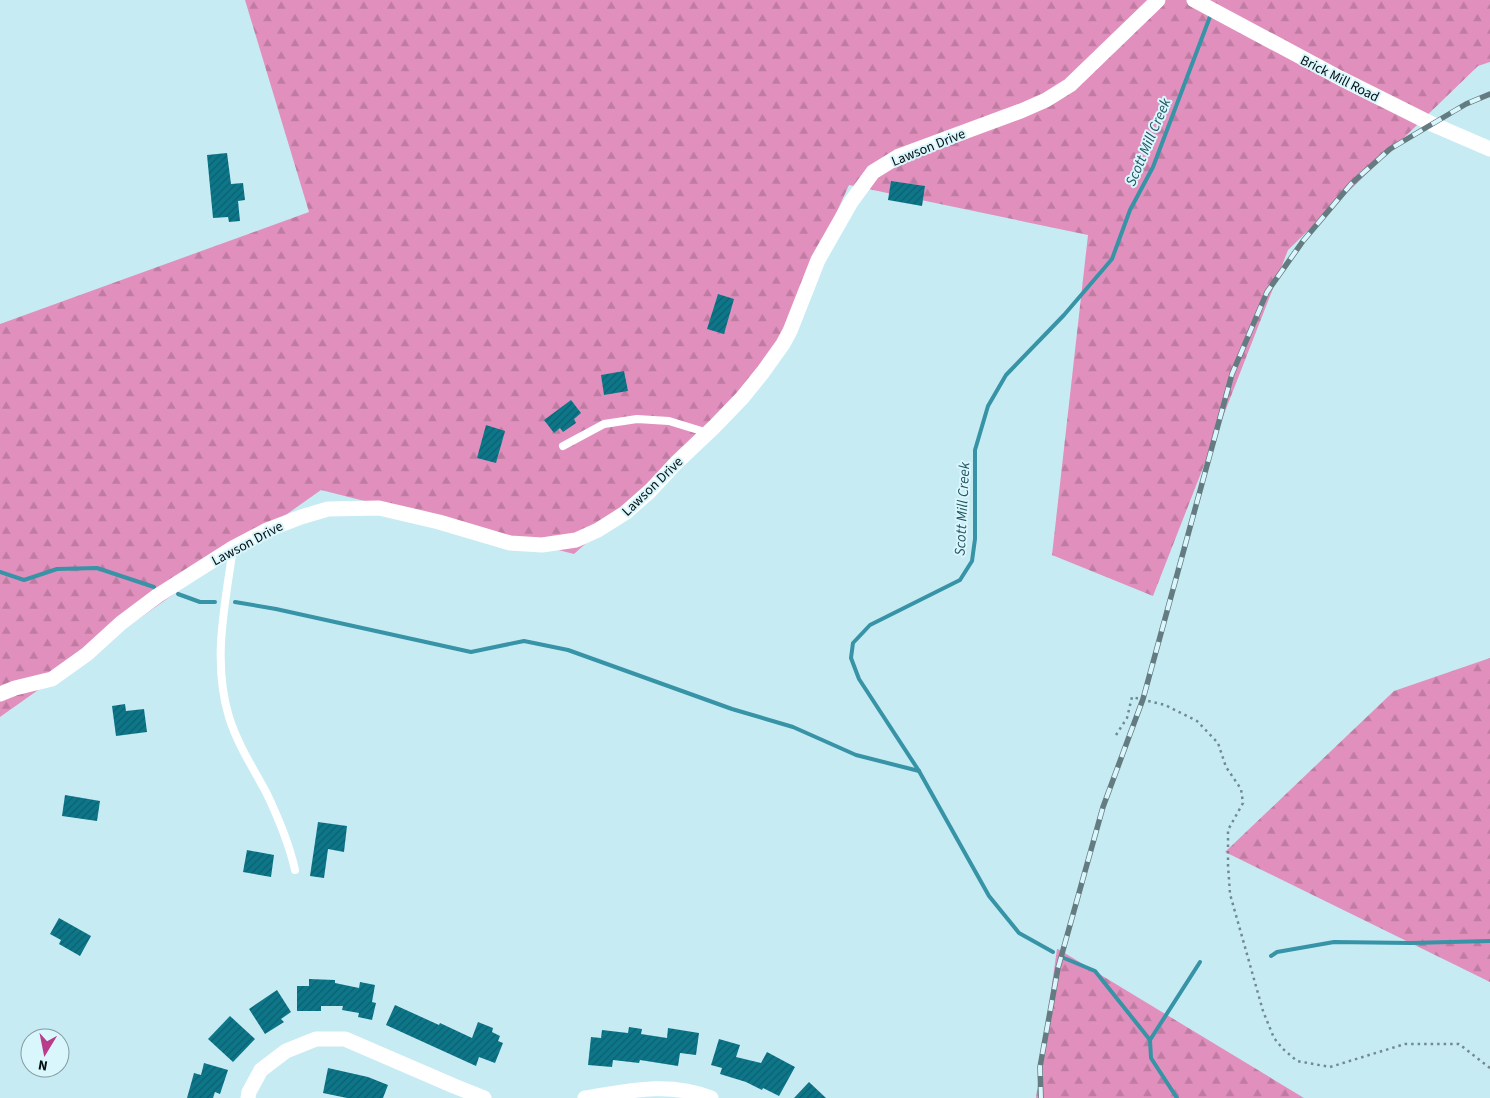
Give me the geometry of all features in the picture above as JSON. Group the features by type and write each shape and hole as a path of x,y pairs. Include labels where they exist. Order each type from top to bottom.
{"street":[{"name":"Lawson Drive","path":"0,694 52,678 87,654 121,623 157,596 234,548 267,530 301,517 328,510 379,508 439,522 510,543 542,544 576,540 625,514 742,398 783,344 818,260 851,202 872,172 908,152 1046,100 1070,85 1158,0"},
{"name":"Brick Mill Road","path":"1199,3 1415,116 1490,149"},
{"path":"248,1098 249,1092 261,1070 286,1051 316,1039 345,1039 484,1098"},
{"path":"585,1098 654,1088 694,1091 711,1098"}],"lane":[{"path":"563,446 604,424 637,419 669,421 708,433"},
{"path":"234,548 220,636 221,682 229,718 282,828 295,870"}],"path":[{"path":"1116,736 1127,718 1132,697 1165,705 1197,721 1218,742 1226,767 1241,789 1243,803 1228,830 1230,894 1263,1011 1274,1038 1283,1049 1297,1061 1330,1067 1406,1044 1459,1044 1490,1068"}],"green space":[{"path":"245,0 1490,0 1490,62 1478,66 1288,250 1153,596 1052,555 1088,235 849,185 754,393 574,554 321,490 0,717 0,324 309,212"},
{"path":"1490,658 1490,982 1225,852 1394,691"},
{"path":"1058,949 1304,1098 1036,1098"}],"building":[{"path":"227,153 231,184 243,183 245,200 238,201 240,221 229,222 228,217 213,218 207,155"},
{"path":"891,181 925,186 922,206 888,200"},
{"path":"718,294 734,299 724,334 707,329"},
{"path":"624,371 628,391 604,395 601,375"},
{"path":"571,400 581,413 574,419 576,423 563,432 560,428 554,433 544,420"},
{"path":"486,425 505,431 496,463 477,458"},
{"path":"125,704 126,711 144,709 147,732 116,736 112,706"},
{"path":"65,795 100,801 97,821 62,816"},
{"path":"318,822 347,826 344,852 328,849 324,878 310,876"},
{"path":"247,850 274,855 271,877 243,872"},
{"path":"59,918 91,936 80,956 59,944 61,940 50,934"},
{"path":"309,979 335,980 335,983 359,988 360,982 375,985 372,1002 376,1003 372,1020 358,1017 359,1013 342,1010 343,1006 321,1006 321,1011 297,1011 297,986 309,986"},
{"path":"277,990 291,1012 281,1019 284,1022 265,1034 249,1009"},
{"path":"395,1005 472,1038 478,1022 493,1028 492,1032 500,1036 498,1041 503,1043 495,1063 479,1057 476,1066 386,1025"},
{"path":"230,1016 255,1039 233,1062 208,1039"},
{"path":"629,1027 642,1029 641,1034 667,1038 668,1028 699,1033 696,1055 680,1053 678,1066 640,1060 639,1063 613,1060 612,1067 588,1065 591,1037 601,1038 602,1030 628,1033"},
{"path":"719,1039 740,1045 736,1057 761,1063 767,1052 795,1067 779,1096 763,1088 762,1090 746,1082 720,1074 722,1068 711,1065"},
{"path":"204,1063 228,1070 220,1094 215,1092 213,1098 187,1098 194,1073 201,1075"},
{"path":"328,1068 368,1077 388,1085 383,1098 347,1098 323,1093"},
{"path":"809,1082 826,1098 794,1098"}],"waterway":[{"name":"Scott Mill Creek","path":"1053,952 1019,933 989,896 919,771 859,679 851,658 853,643 870,625 960,580 972,561 975,539 975,450 988,406 1006,375 1064,315 1112,259 1130,210 1153,167 1211,14"},
{"path":"0,572 24,580 57,569 97,568 154,587"},
{"path":"178,594 200,602 215,602"},
{"path":"235,602 276,609 471,652 524,641 568,650 732,709 793,727 856,755 919,771"},
{"path":"1271,956 1277,952 1334,942 1490,941"},
{"name":"Scott Mill Creek","path":"1064,958 1095,971 1150,1040 1151,1058 1177,1098"},
{"path":"1150,1040 1200,962"}],"railway":[{"path":"1041,1098 1040,1067 1058,968 1103,807 1143,699 1232,374 1267,292 1303,241 1351,184 1390,149 1466,104 1490,94"}]}
